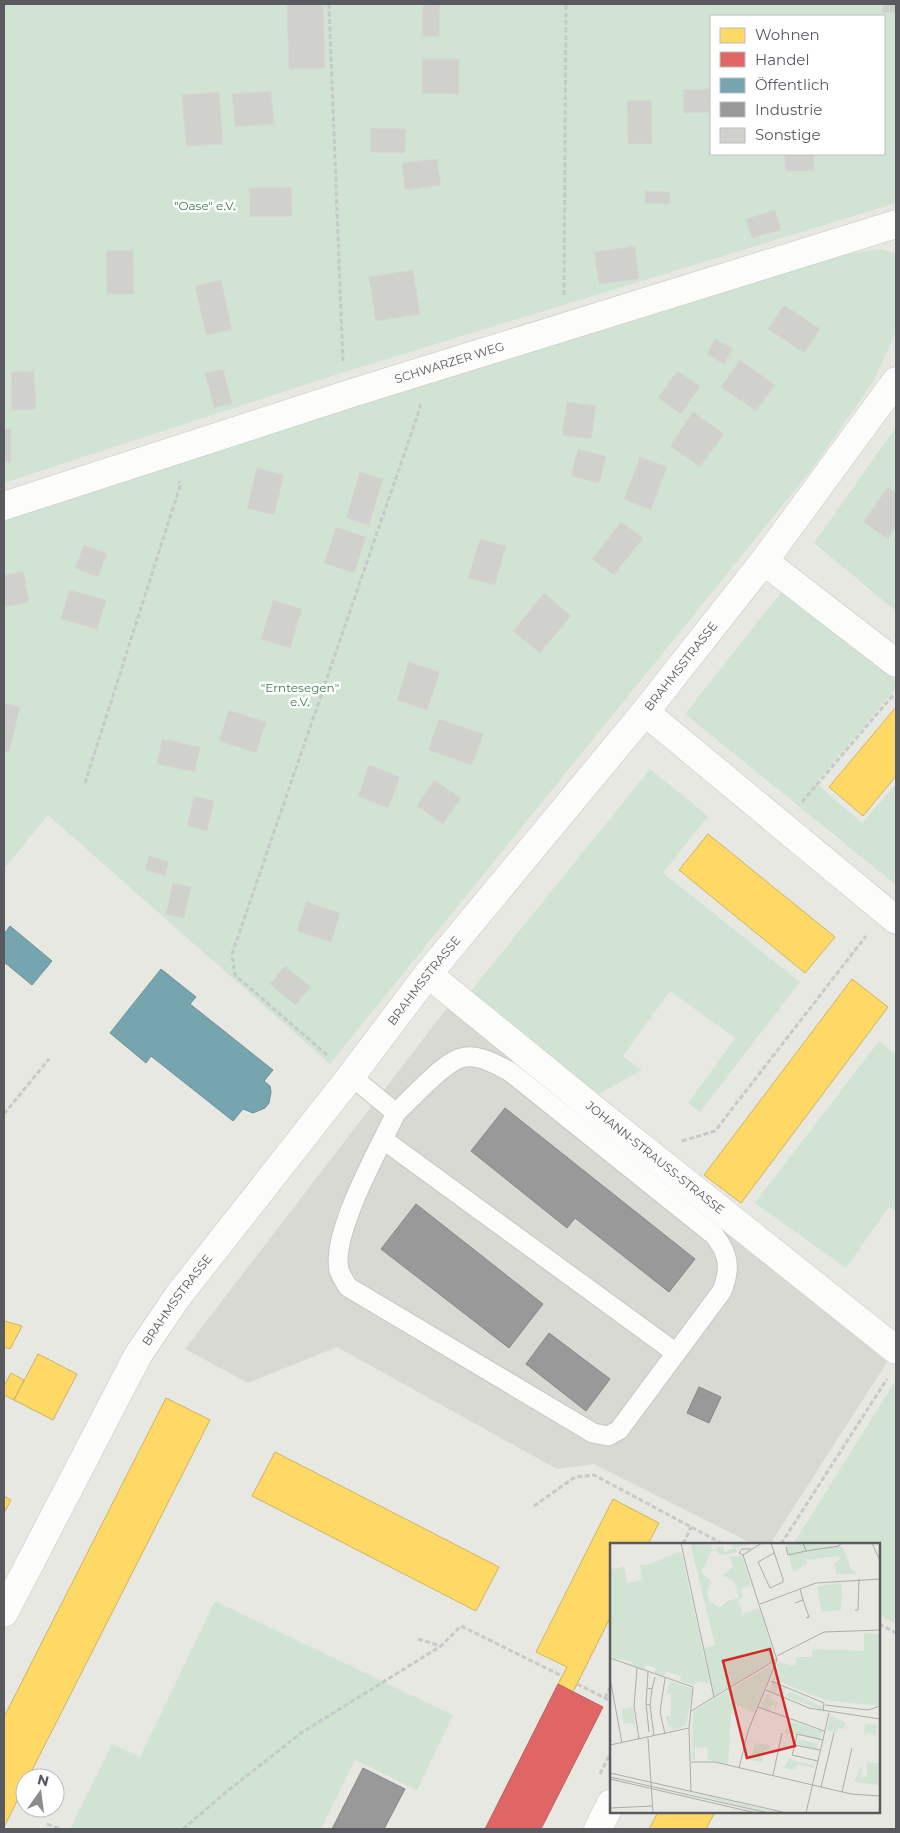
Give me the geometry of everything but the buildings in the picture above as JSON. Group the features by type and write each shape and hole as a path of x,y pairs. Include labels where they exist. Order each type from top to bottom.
{"street":[{"name":"SCHWARZER WEG","path":"4,506 352,393 896,224"},
{"name":"BRAHMSSTRASSE","path":"4,1613 138,1355 178,1296 428,974 645,712 764,561 896,382"},
{"path":"764,561 896,663"},
{"path":"645,712 891,915"},
{"name":"JOHANN-STRAUSS-STRASSE","path":"428,974 648,1151 891,1355"},
{"path":"598,1829 610,1805"}],"lane":[{"path":"462,1058 478,1058 492,1062 509,1070 714,1235 722,1246 728,1260 722,1291 619,1430 608,1436 593,1433 348,1287 340,1271 338,1252 344,1227 396,1113 451,1063 462,1058"},
{"path":"350,1076 396,1113"},
{"path":"384,1140 676,1353"}],"path":[{"path":"329,4 343,372"},
{"path":"564,304 566,4"},
{"path":"350,1076 235,975 232,954 420,408"},
{"path":"85,783 180,486"},
{"path":"782,826 896,692"},
{"path":"648,1151 715,1131 891,915"},
{"path":"4,1114 49,1059"},
{"path":"782,1543 891,1355"},
{"path":"534,1506 575,1477 594,1475 721,1543"},
{"path":"684,1543 691,1528"},
{"path":"880,1625 896,1633"},
{"path":"183,1829 301,1733 440,1646 461,1626 562,1676"},
{"path":"418,1638 440,1646"},
{"path":"577,1684 610,1700"},
{"path":"605,1698 610,1688"},
{"path":"47,1824 60,1829"}],"shaded area":[{"path":"450,1004 891,1356 771,1543 751,1543 594,1464 557,1469 337,1347 248,1383 185,1349"}],"green space":[{"name":"\"Oase\" e.V.","path":"4,4 896,4 896,203 335,375 4,483"},
{"name":"\"Erntesegen\" e.V.","path":"879,249 896,253 896,332 873,382 812,469 330,1064 48,815 4,869 4,520 794,263"},
{"path":"896,427 896,611 814,543"},
{"path":"782,591 896,681 896,688 816,783 862,823 896,784 896,885 685,714"},
{"path":"650,769 708,816 663,873 800,982 700,1112 688,1103 735,1038 670,991 623,1056 642,1070 598,1094 470,992"},
{"path":"879,1041 896,1054 896,1211 889,1207 846,1268 755,1203"},
{"path":"896,1380 896,1624 880,1616 880,1543 794,1543"},
{"path":"215,1601 453,1715 417,1790 355,1760 321,1829 70,1829 112,1744 140,1757"}]}
